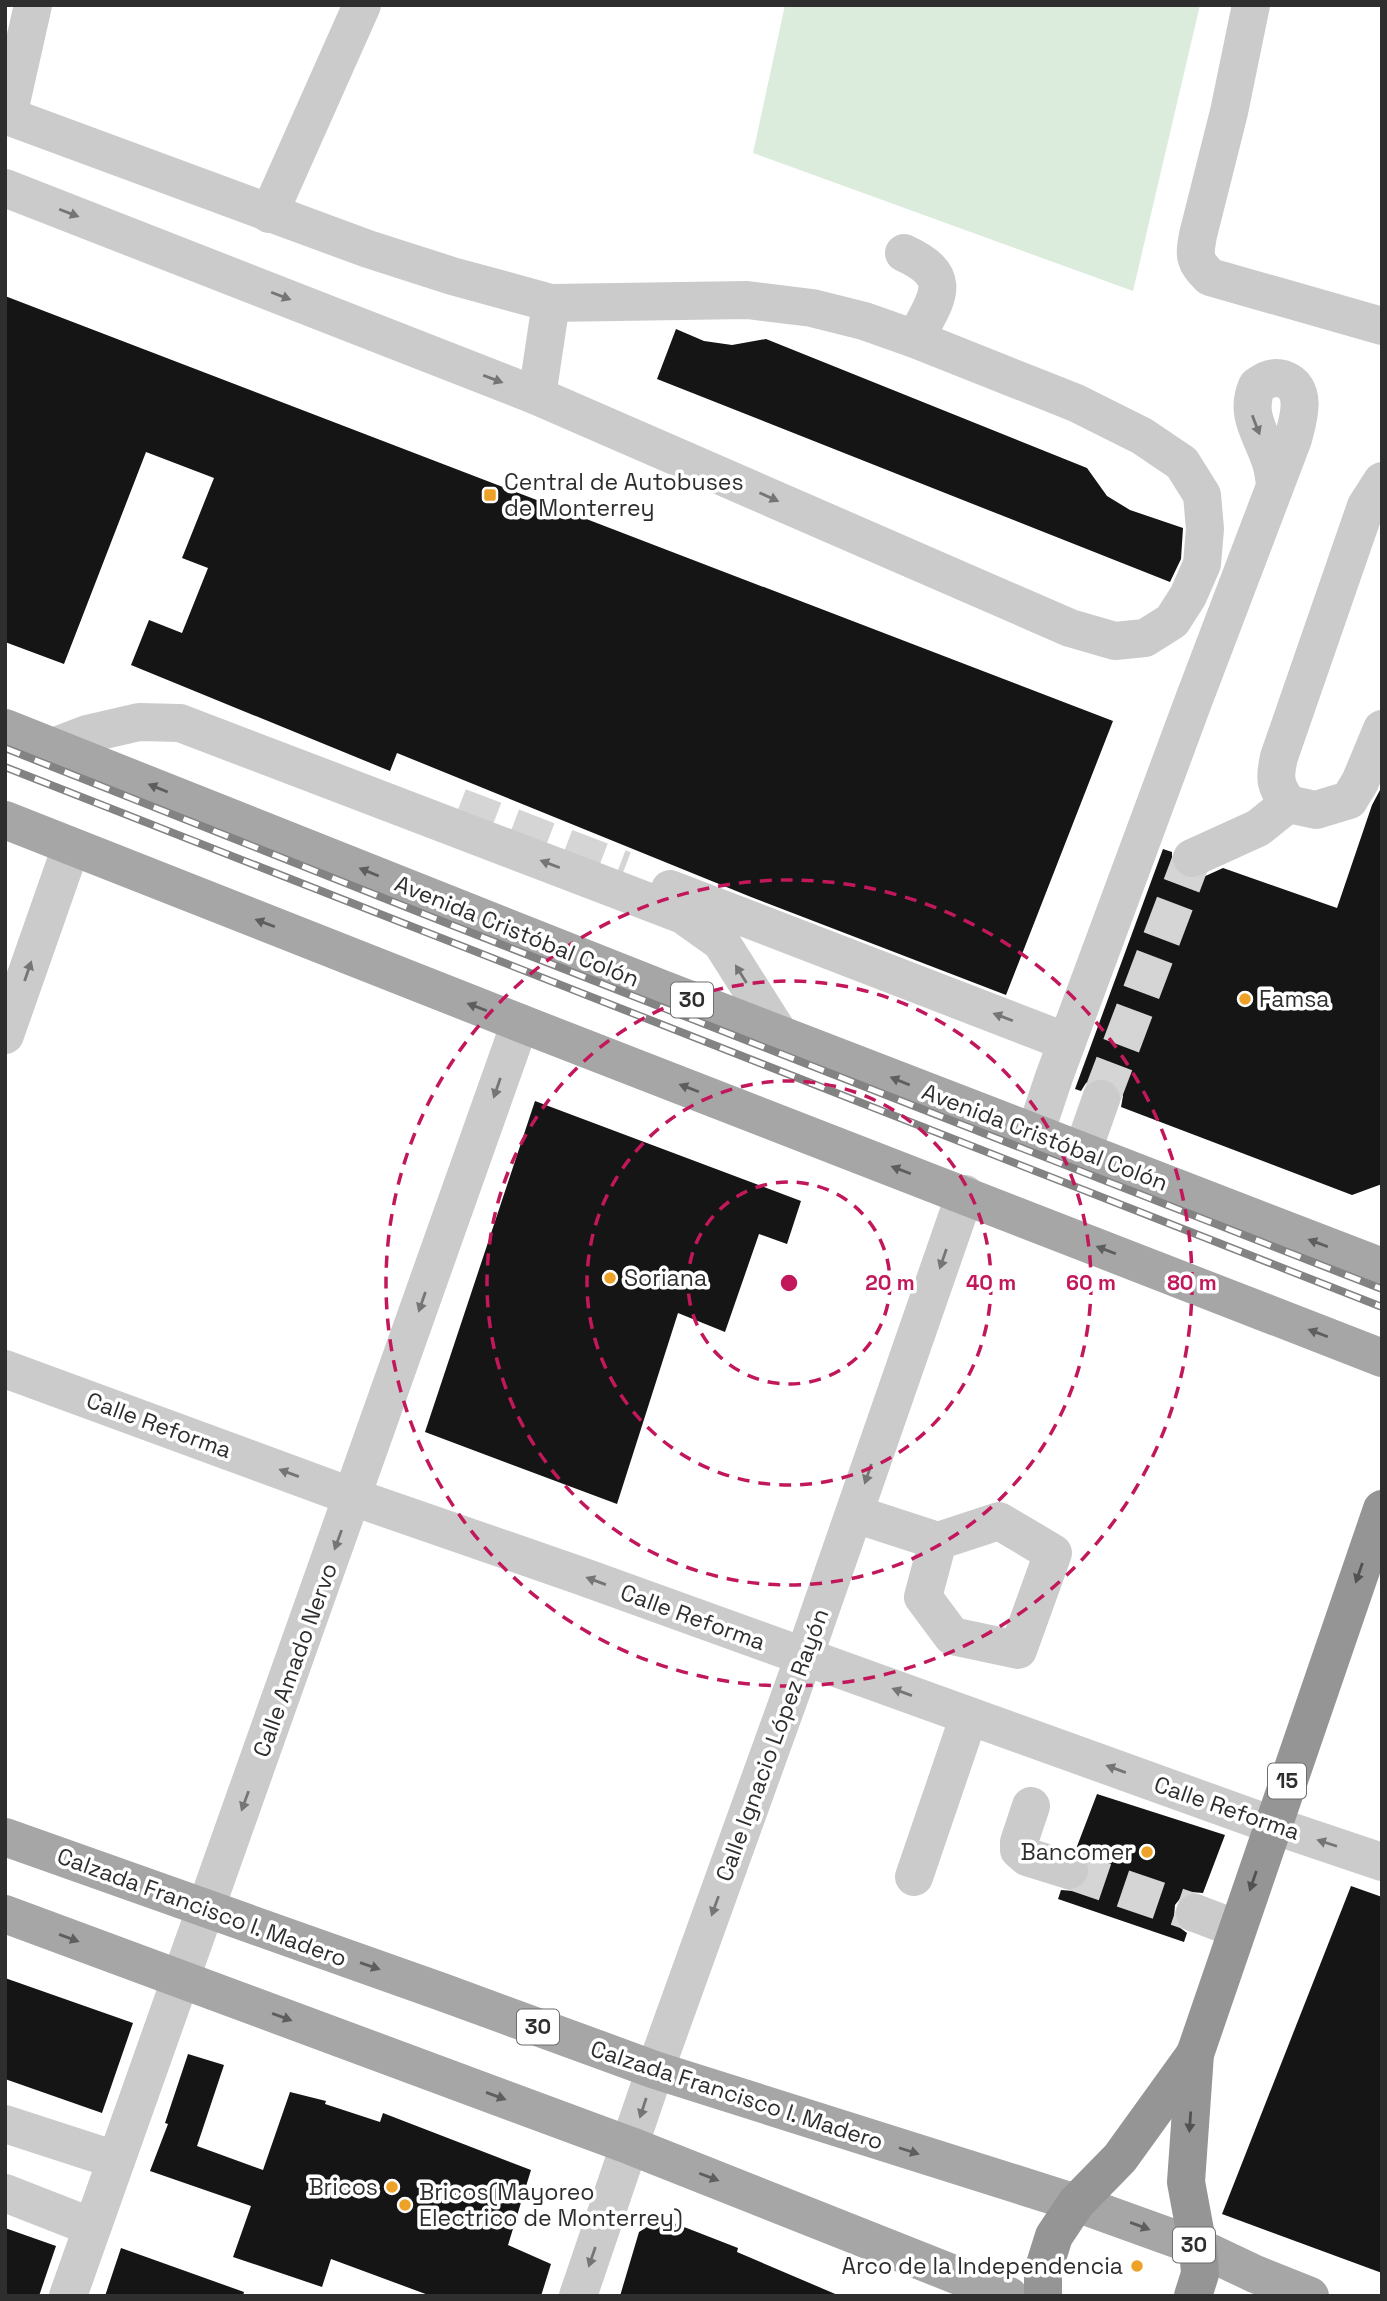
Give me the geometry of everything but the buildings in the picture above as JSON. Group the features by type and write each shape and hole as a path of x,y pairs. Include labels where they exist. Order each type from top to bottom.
{"highway":[{"name":"15","path":"1193,2296 1200,2274 1186,2182 1195,2054 1382,1508"},
{"name":"15","path":"1043,2296 1042,2271 1054,2236 1076,2203 1120,2158 1195,2054"}],"main road":[{"name":"Avenida Cristóbal Colón","path":"5,728 70,740 662,989 1382,1267"},
{"path":"5,820 1382,1358"},
{"name":"Calzada Francisco I. Madero","path":"5,1837 655,2070 1076,2203 1198,2247 1310,2296"},
{"path":"5,1914 631,2146 1009,2296"}],"street":[{"path":"5,188 537,396 1070,628 1115,641 1145,638 1172,621 1188,596 1202,564 1205,529 1202,495 1182,463 1142,436 1076,403 915,339 864,321 812,308 747,300 551,303 452,276 369,249 7,116 33,5"},
{"path":"269,214 362,5"},
{"path":"1251,5 1198,235 1195,253 1198,264 1210,277 1382,326"},
{"path":"904,253 932,271 938,279 939,287 915,339"},
{"path":"537,396 551,303"},
{"path":"1382,481 1366,506 1279,757 1275,772 1277,788 1288,804 1316,810 1349,800 1371,786 1382,729"},
{"path":"1035,1134 1275,485"},
{"path":"70,740 128,704 174,697 459,807"},
{"path":"70,740 139,722 180,723 683,915 721,942 778,1032"},
{"path":"1192,858 1258,828 1288,804"},
{"path":"5,1035 71,847"},
{"path":"624,870 1067,1042"},
{"name":"Calle Amado Nervo","path":"68,2296 354,1497 520,1023"},
{"path":"1082,1153 1101,1099"},
{"name":"Calle Ignacio López Rayón","path":"578,2296 655,2070 855,1514 965,1195"},
{"name":"Calle Reforma","path":"5,1369 354,1497 1382,1862"},
{"path":"855,1514 938,1541"},
{"path":"914,1877 969,1716"},
{"path":"1031,1806 1019,1842 1019,1850 1027,1857 1069,1870"},
{"path":"1195,1913 1237,1929"},
{"path":"5,2124 116,2160"},
{"path":"5,2193 92,2227"}],"green space":[{"path":"785,5 1200,5 1133,291 753,153"}],"tunnel":[{"path":"459,807 624,870"},
{"path":"1101,1099 1192,858"},
{"path":"1069,1870 1195,1913"}],"railway":[{"path":"5,748 1382,1289"},
{"path":"5,767 1382,1307"}],"place":[{"name":"Central de Autobuses de Monterrey","path":"490,495"},
{"name":"Famsa","path":"1245,999"},
{"name":"Soriana","path":"610,1278"},
{"name":"Bancomer","path":"1147,1852"},
{"name":"Bricos","path":"392,2187"},
{"name":"Bricos(Mayoreo Electrico de Monterrey)","path":"405,2205"},
{"name":"Arco de la Independencia","path":"1137,2266"}]}
